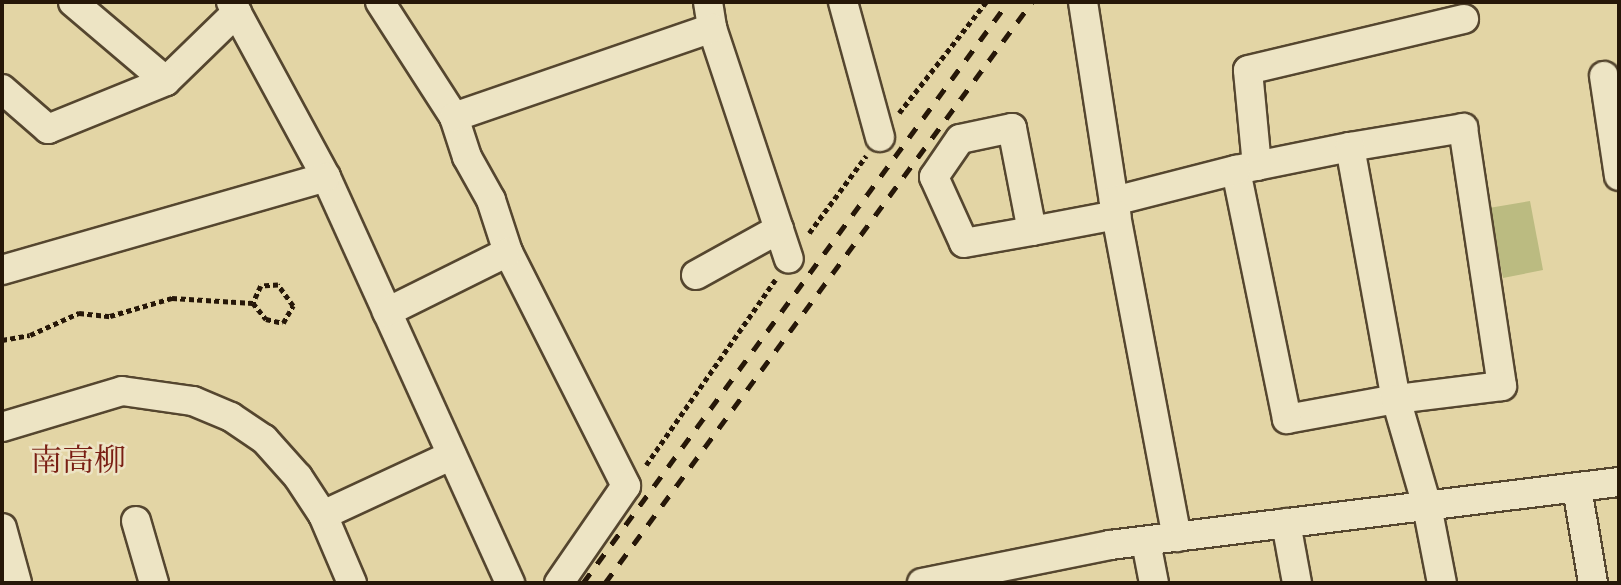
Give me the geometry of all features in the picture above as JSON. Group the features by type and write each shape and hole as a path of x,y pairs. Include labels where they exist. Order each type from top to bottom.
{"street":[{"path":"73,2 166,81"},
{"path":"380,2 454,117 467,157 491,201 509,252 626,486 559,583"},
{"path":"843,2 880,137"},
{"path":"1083,2 1115,208 1177,537"},
{"path":"2,89 48,129 166,81 234,7 326,177 510,583"},
{"path":"454,117 710,15 789,258"},
{"path":"1032,231 1246,168 1463,128 1502,386 1396,399 1287,419 1246,168 1248,70 1464,19"},
{"path":"1604,76 1619,176"},
{"path":"1350,147 1396,399 1427,506 1441,583"},
{"path":"2,270 326,177"},
{"path":"696,275 779,229"},
{"path":"387,312 509,252"},
{"path":"2,427 122,391 193,401 231,416 264,439 298,477 323,515 352,583"},
{"path":"323,515 452,455"},
{"path":"922,583 1110,545 1619,482"},
{"path":"1577,488 1593,583"},
{"path":"136,520 154,583"},
{"path":"1286,523 1297,583"},
{"path":"2,528 17,583"},
{"path":"1146,542 1154,583"}],"path":[{"path":"2,340 30,335 79,313 110,316 172,298 253,303 266,319 283,323 293,306 278,285 261,286 253,303"}],"green space":[{"path":"1530,201 1543,270 1503,278 1489,208"}],"railway":[{"path":"583,583 1008,2"},
{"path":"605,583 1032,2"}],"district":[{"name":"南高柳","path":"78,461"}]}
